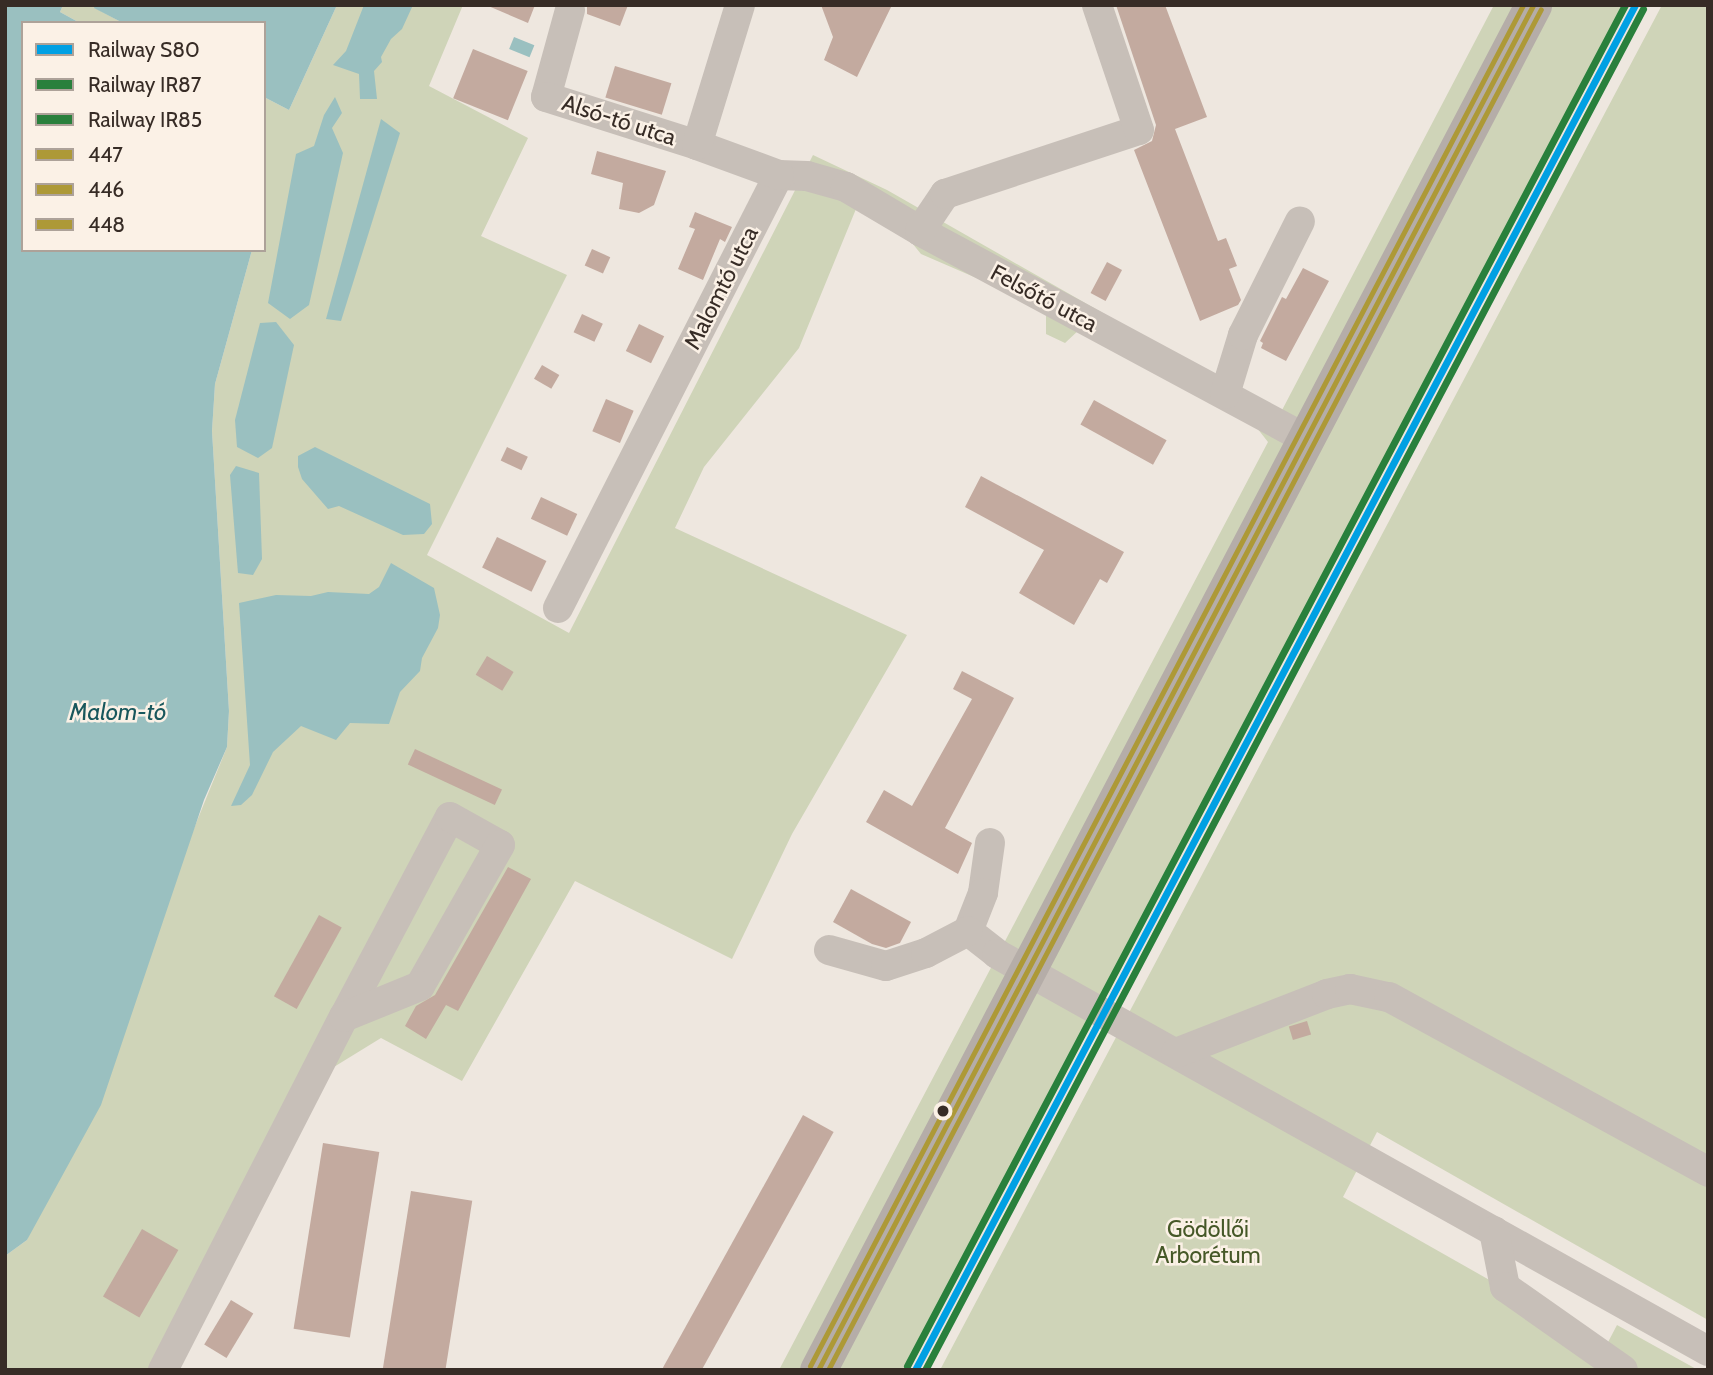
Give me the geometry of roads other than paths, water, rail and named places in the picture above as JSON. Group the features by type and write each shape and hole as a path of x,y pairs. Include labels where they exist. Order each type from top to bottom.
{"main road":[{"path":"818,1370 1533,5"}],"street":[{"path":"740,5 697,145 779,175"},
{"path":"920,231 946,194 1139,130 1097,5"},
{"name":"Alsó-tó utca","path":"570,9 546,97 697,145"},
{"name":"Felsőtó utca","path":"779,175 807,176 846,187 920,231 1305,438"},
{"name":"Malomtó utca","path":"558,608 779,175"},
{"path":"1225,394 1236,323 1300,221"},
{"path":"163,1370 344,1017 450,817 500,845 420,986 344,1017"},
{"path":"829,950 886,966 926,953 968,931 983,893 990,843"},
{"path":"968,931 997,954 1708,1350"},
{"path":"1176,1053 1326,994 1350,989 1389,997 1708,1172"},
{"path":"1494,1231 1505,1287 1623,1370"}],"water":[{"name":"Malom-tó","path":"5,5 63,5 60,12 76,21 21,21 21,252 251,252 215,384 212,431 229,711 227,747 204,800 101,1105 27,1240 5,1256"},
{"path":"95,5 337,5 289,110 266,98 266,21 119,21 94,8"},
{"path":"364,5 413,5 402,29 391,39 381,57 382,62 374,71 377,99 360,99 359,74 333,65 346,51"},
{"path":"514,37 534,45 530,57 509,49"},
{"path":"335,97 342,113 332,128 343,153 309,305 290,319 268,303 296,154 314,146 324,115"},
{"path":"381,119 400,133 341,321 326,319"},
{"path":"276,322 294,345 272,448 258,458 237,447 235,420 260,323"},
{"path":"315,447 430,504 432,524 424,534 403,535 339,506 328,509 302,479 298,467 298,456"},
{"path":"236,466 259,473 262,559 253,575 238,573 230,475"},
{"path":"391,563 434,588 440,615 438,628 422,658 420,671 400,692 389,724 350,723 336,740 301,726 273,752 252,795 241,805 231,806 250,765 239,603 276,595 311,596 328,592 369,594 379,587"}],"rail line":[{"name":"IR85","path":"907,1366 1625,5"},
{"name":"S80","path":"915,1370 1635,5"},
{"name":"IR87","path":"925,1370 1643,9"}],"park label":[{"name":"Gödöllői Arborétum","path":"1208,1242"}]}
